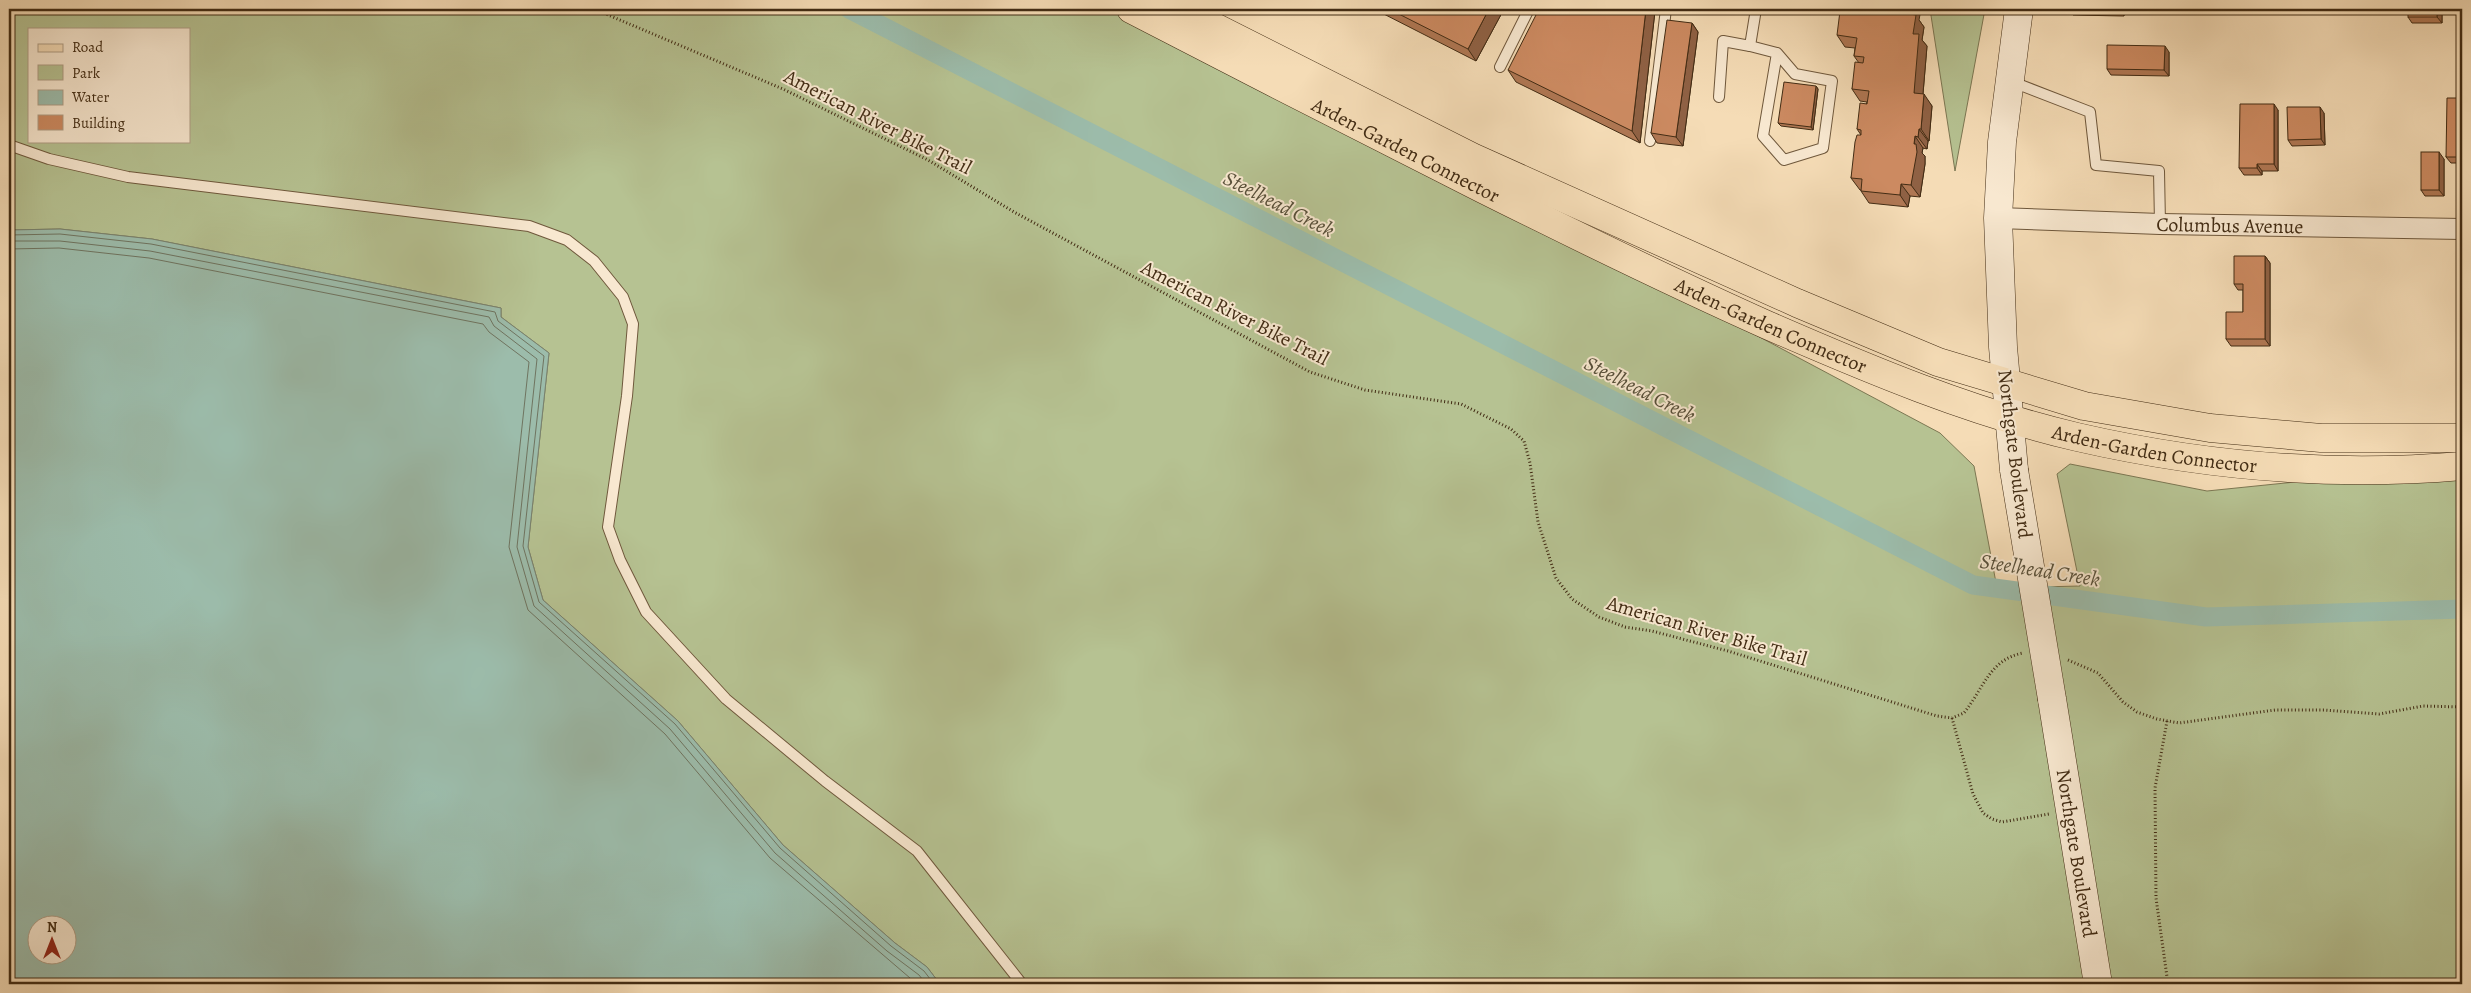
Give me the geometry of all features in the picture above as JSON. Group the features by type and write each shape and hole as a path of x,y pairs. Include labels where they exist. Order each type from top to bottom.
{"main road":[{"name":"Arden-Garden Connector","path":"1131,9 1417,156 1658,275 1883,375 2008,418 2076,436 2142,450 2266,466 2385,470 2462,466"},
{"name":"Arden-Garden Connector","path":"1178,9 1397,120 1543,189 1894,345 1938,362 2084,406 2210,428 2330,438 2462,438"},
{"name":"Northgate Boulevard","path":"2019,9 2002,142 1998,218 2008,418 2014,470 2052,699 2068,810 2098,984"}],"street":[{"name":"Columbus Avenue","path":"1998,218 2160,224 2462,229"}],"lane":[{"path":"1500,67 1529,9"},
{"path":"1650,141 1666,9"},
{"path":"1750,46 1756,9"},
{"path":"1719,97 1723,41 1778,53 1795,74 1832,81 1823,148 1784,160 1763,136 1778,53"},
{"path":"2009,81 2090,112 2096,165 2158,171 2160,224"},
{"path":"9,145 49,159 128,177 529,226 567,240 594,261 623,297 634,324 627,396 608,527 620,560 646,612 726,698 825,781 917,851 1022,984"}],"path":[{"name":"American River Bike Trail","path":"594,9 783,89 928,160 1014,212 1310,372 1365,390 1461,404 1511,429 1524,441 1530,463 1538,522 1556,578 1572,599 1599,617 1625,627 1652,631 1728,651 1838,684 1896,705 1952,718"},
{"path":"2032,652 2014,655 1999,662 1964,713 1952,718 1973,794 1980,808 1988,817 2002,822 2013,822 2068,810"},
{"path":"2063,658 2098,674 2123,702 2137,712 2167,722 2194,722 2276,710 2324,710 2379,714 2423,706 2462,708"},
{"path":"2167,722 2155,798 2156,898 2168,984"}],"green space":[{"path":"9,9 1143,9 1940,433 1974,466 1997,588 2080,586 2057,474 2070,464 2207,491 2462,465 2462,984 940,984 927,967 895,943 783,845 678,721 543,600 528,547 549,353 501,317 501,308 152,239 60,229 9,230"},
{"path":"1930,9 1985,9 1955,171"}],"water":[{"path":"60,229 152,239 501,308 501,317 549,353 528,547 543,600 678,721 783,845 895,943 927,967 940,984 9,984 9,230"}],"building":[{"path":"1389,9 1489,9 1468,49"},
{"path":"1539,9 1646,9 1632,131 1508,70"},
{"path":"1846,9 1911,9 1910,14 1916,15 1913,34 1919,34 1914,93 1924,94 1921,129 1919,129 1918,137 1915,136 1914,144 1916,144 1917,152 1911,185 1901,184 1900,195 1861,191 1862,179 1851,178 1855,142 1857,135 1861,135 1861,130 1857,129 1860,103 1867,104 1869,91 1852,89 1855,62 1863,63 1864,57 1854,56 1857,38 1837,35 1840,11 1845,11"},
{"path":"2408,9 2437,9 2437,17 2408,17"},
{"path":"1667,20 1692,23 1676,137 1651,133"},
{"path":"2107,45 2165,46 2164,70 2107,69"},
{"path":"1784,82 1816,86 1811,127 1778,123"},
{"path":"2447,98 2462,98 2462,157 2446,157"},
{"path":"2240,104 2274,104 2274,164 2257,164 2257,168 2239,168"},
{"path":"2287,107 2320,107 2321,139 2288,140"},
{"path":"2421,152 2439,152 2439,190 2421,190"},
{"path":"2234,256 2265,256 2265,339 2226,339 2226,312 2243,312 2243,284 2234,284"}],"waterway":[{"name":"Steelhead Creek","path":"849,9 1973,585 2206,617 2462,609"}]}
